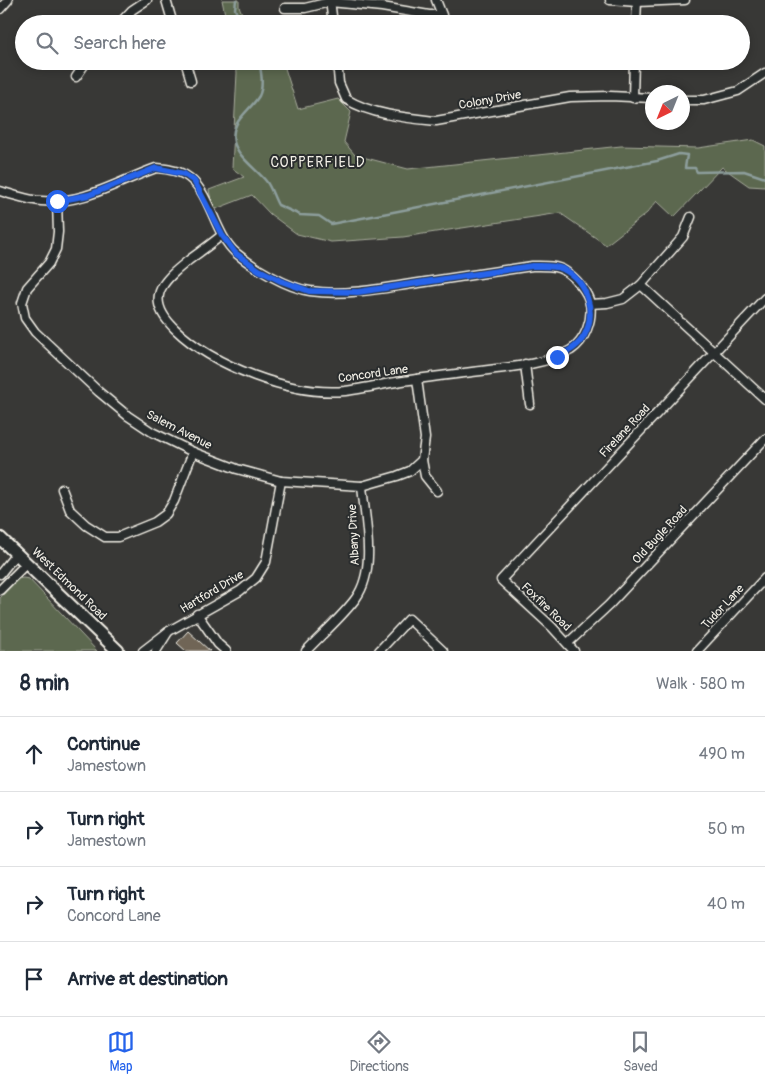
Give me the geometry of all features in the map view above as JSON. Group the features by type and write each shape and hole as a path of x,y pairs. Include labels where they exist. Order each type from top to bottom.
{"main road":[{"name":"West Edmond Road","path":"0,538 118,651"}],"street":[{"path":"0,9 8,0"},
{"path":"127,15 147,0"},
{"path":"166,0 170,15"},
{"path":"285,8 305,8 330,1 429,15 442,15 436,0"},
{"path":"610,0 685,0"},
{"path":"330,1 332,15"},
{"path":"636,15 637,1"},
{"path":"76,77 81,70"},
{"path":"188,70 191,81"},
{"name":"Colony Drive","path":"337,70 338,83 343,94 346,99 354,104 369,110 436,121 570,96 645,98"},
{"path":"633,98 634,70"},
{"path":"690,100 704,100 738,91 765,73"},
{"path":"0,191 40,201 57,201 89,195 156,168 168,169 184,174 194,181 222,235 235,253 259,270 281,281 309,291 358,292 532,266 554,267 564,270 575,278 584,289 590,304 607,303 623,299 641,285 683,237 691,217"},
{"name":"Salem Avenue","path":"57,201 58,232 56,249 49,263 27,288 22,303 25,318 35,332 99,392 128,416 152,432 192,452 237,469 281,481 362,486 410,471 422,460"},
{"name":"Concord Lane","path":"222,235 171,274 161,286 158,299 160,310 176,331 228,366 264,380 302,388 343,391 525,364 557,357 573,349 584,337 589,323 590,304"},
{"path":"641,285 765,399"},
{"name":"Firelane Road","path":"501,580 765,298"},
{"path":"525,364 530,404"},
{"path":"417,379 425,438 422,460 425,476 437,491"},
{"name":"Old Bugle Road","path":"568,643 609,605 765,439"},
{"path":"62,489 70,510 86,525 105,537 118,537 154,522 166,514 174,501 192,452"},
{"name":"Hartford Drive","path":"143,651 169,631 240,591 256,578 268,554 281,481"},
{"name":"Albany Drive","path":"306,651 356,598 365,580 368,565 362,486"},
{"path":"0,574 16,554"},
{"path":"0,590 28,564"},
{"name":"Tudor Lane","path":"697,651 765,578"},
{"name":"Foxfire Road","path":"501,580 568,643 574,651"},
{"path":"197,614 218,644 226,651"},
{"path":"380,651 409,619 443,651"},
{"name":"Hartford Drive","path":"156,651 169,631"}],"green space":[{"path":"222,0 239,0 242,15 225,15"},
{"path":"236,70 286,70 298,109 338,99 351,112 344,142 355,155 408,169 621,146 698,148 753,140 765,146 765,187 749,186 722,167 674,217 657,201 647,213 606,245 560,213 403,237 331,242 297,234 270,214 252,195 213,210 209,190 244,177 232,168"},
{"path":"17,579 29,579 97,651 0,651 0,598"}],"building":[{"path":"188,631 210,651 186,651 177,643"}],"waterway":[{"path":"236,0 235,9 237,15"},
{"path":"261,70 261,92 237,123 233,135 236,147 243,158 266,181 278,205 300,215 319,216 331,224 657,161 679,154 687,155 685,168 695,168 697,172 744,171 765,178"}],"district":[{"name":"COPPERFIELD","path":"318,162"}],"route":[{"path":"57,201 89,195 156,168 168,169 184,174 194,181 222,235 235,253 259,270 281,281 309,291 358,292 532,266 554,267 564,270 575,278 584,289 590,304 589,323 584,337 573,349 557,357"}]}
